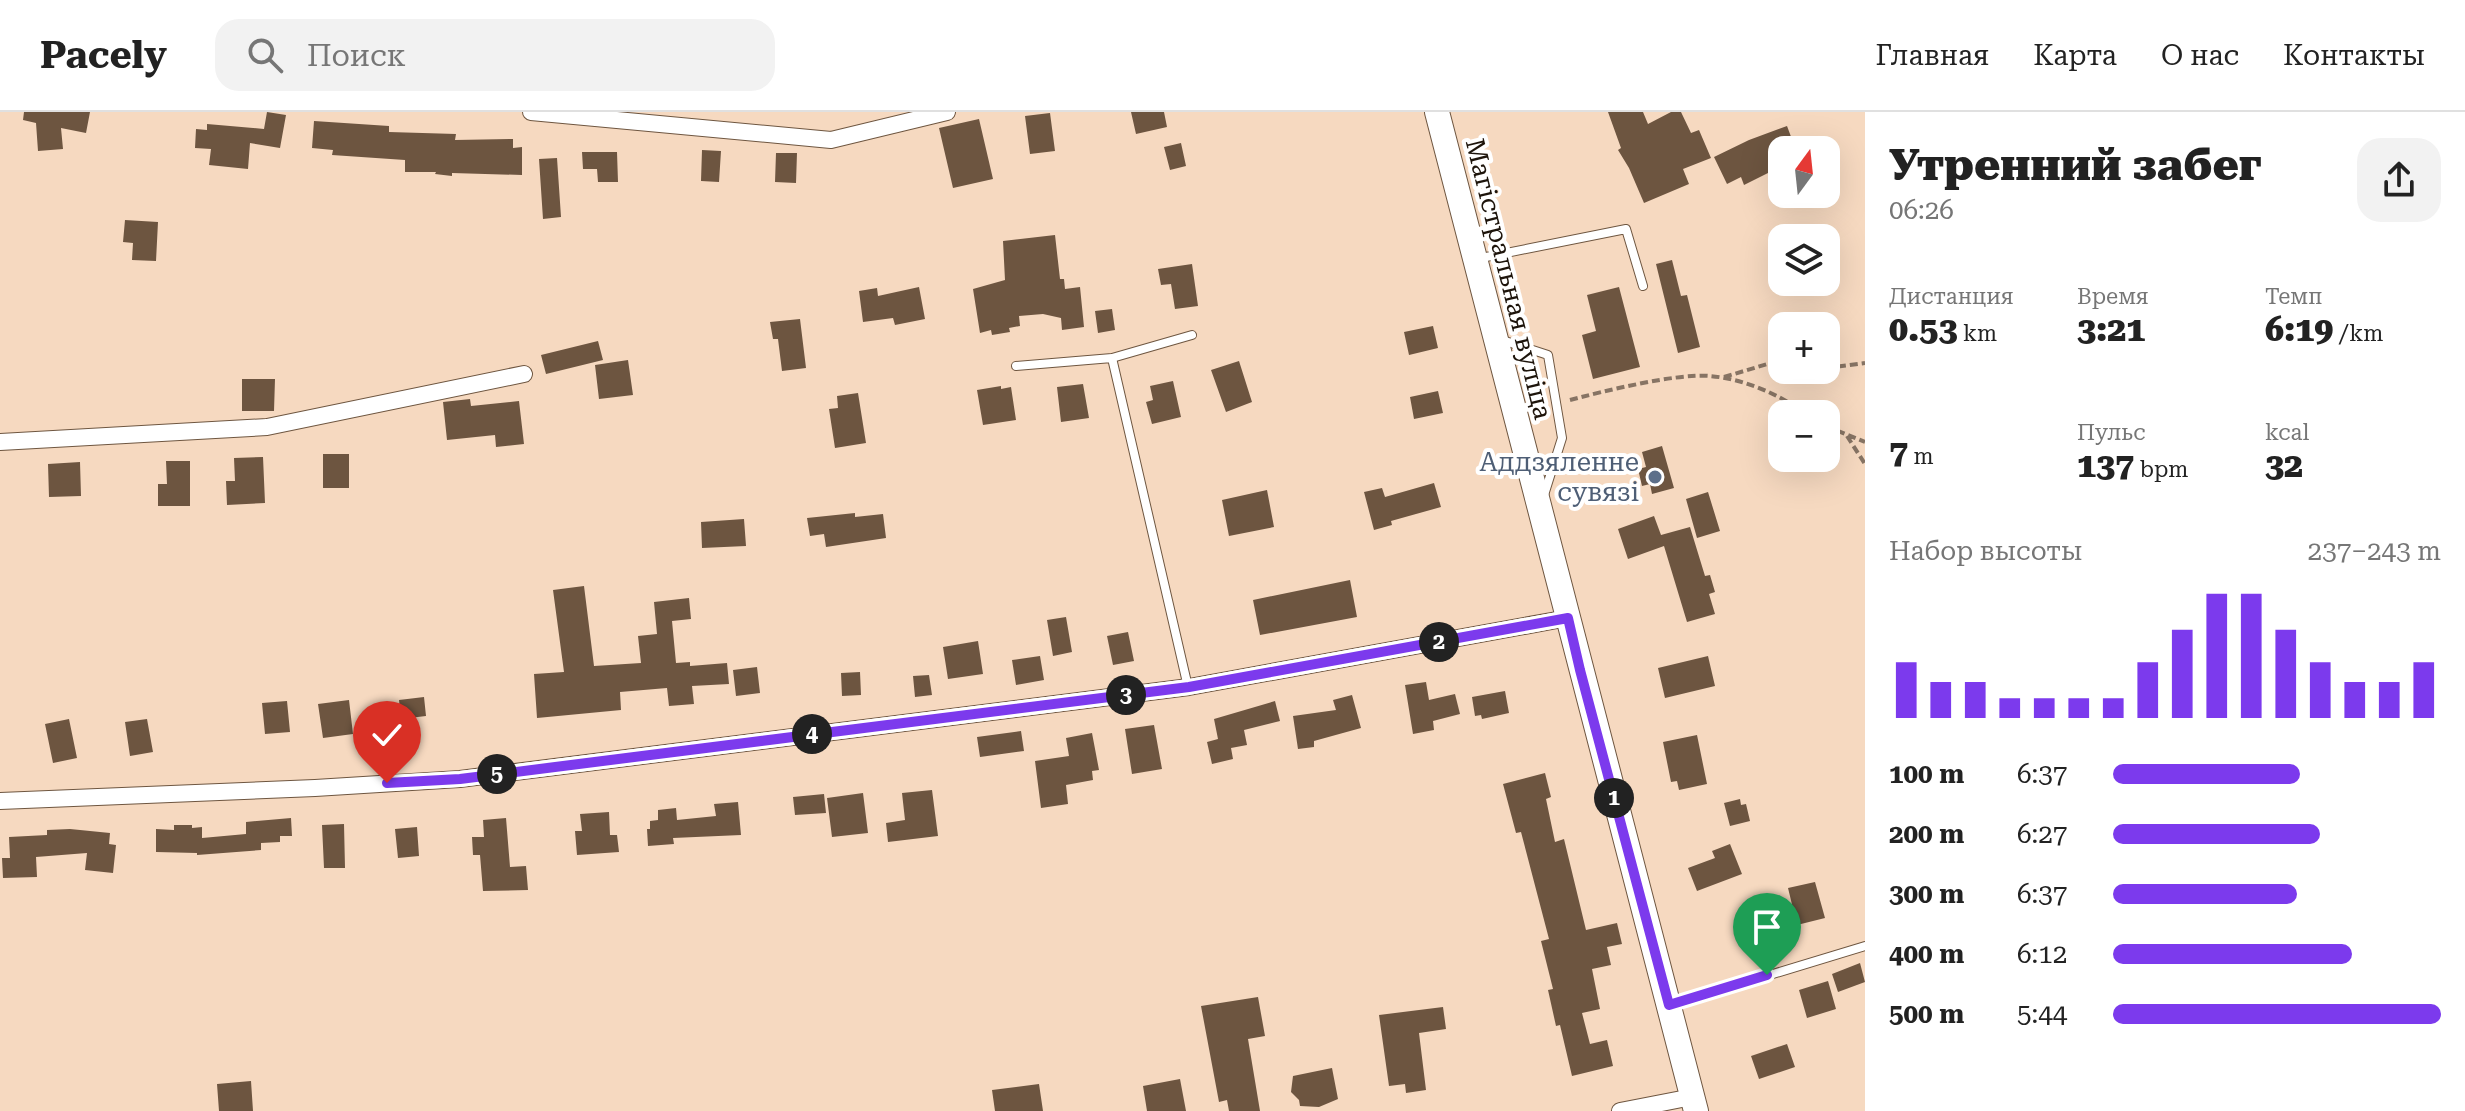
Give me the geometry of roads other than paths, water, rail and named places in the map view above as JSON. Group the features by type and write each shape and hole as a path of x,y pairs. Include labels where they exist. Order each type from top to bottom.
{"main road":[{"name":"Магістральная вуліца","path":"1437,112 1694,1104"}],"street":[{"path":"531,112 831,140 947,112"},
{"path":"0,442 267,427 524,374"},
{"path":"0,801 460,779 1189,687 1568,618"},
{"path":"1620,1111 1694,1104"}],"lane":[{"path":"1475,260 1626,229 1643,286"},
{"path":"1016,366 1112,358 1192,335"},
{"path":"1495,338 1548,355 1562,438 1539,508"},
{"path":"1112,358 1189,687"},
{"path":"1669,1005 1865,946"}],"place":[{"name":"Аддзяленне сувязі","path":"1655,477"}]}
